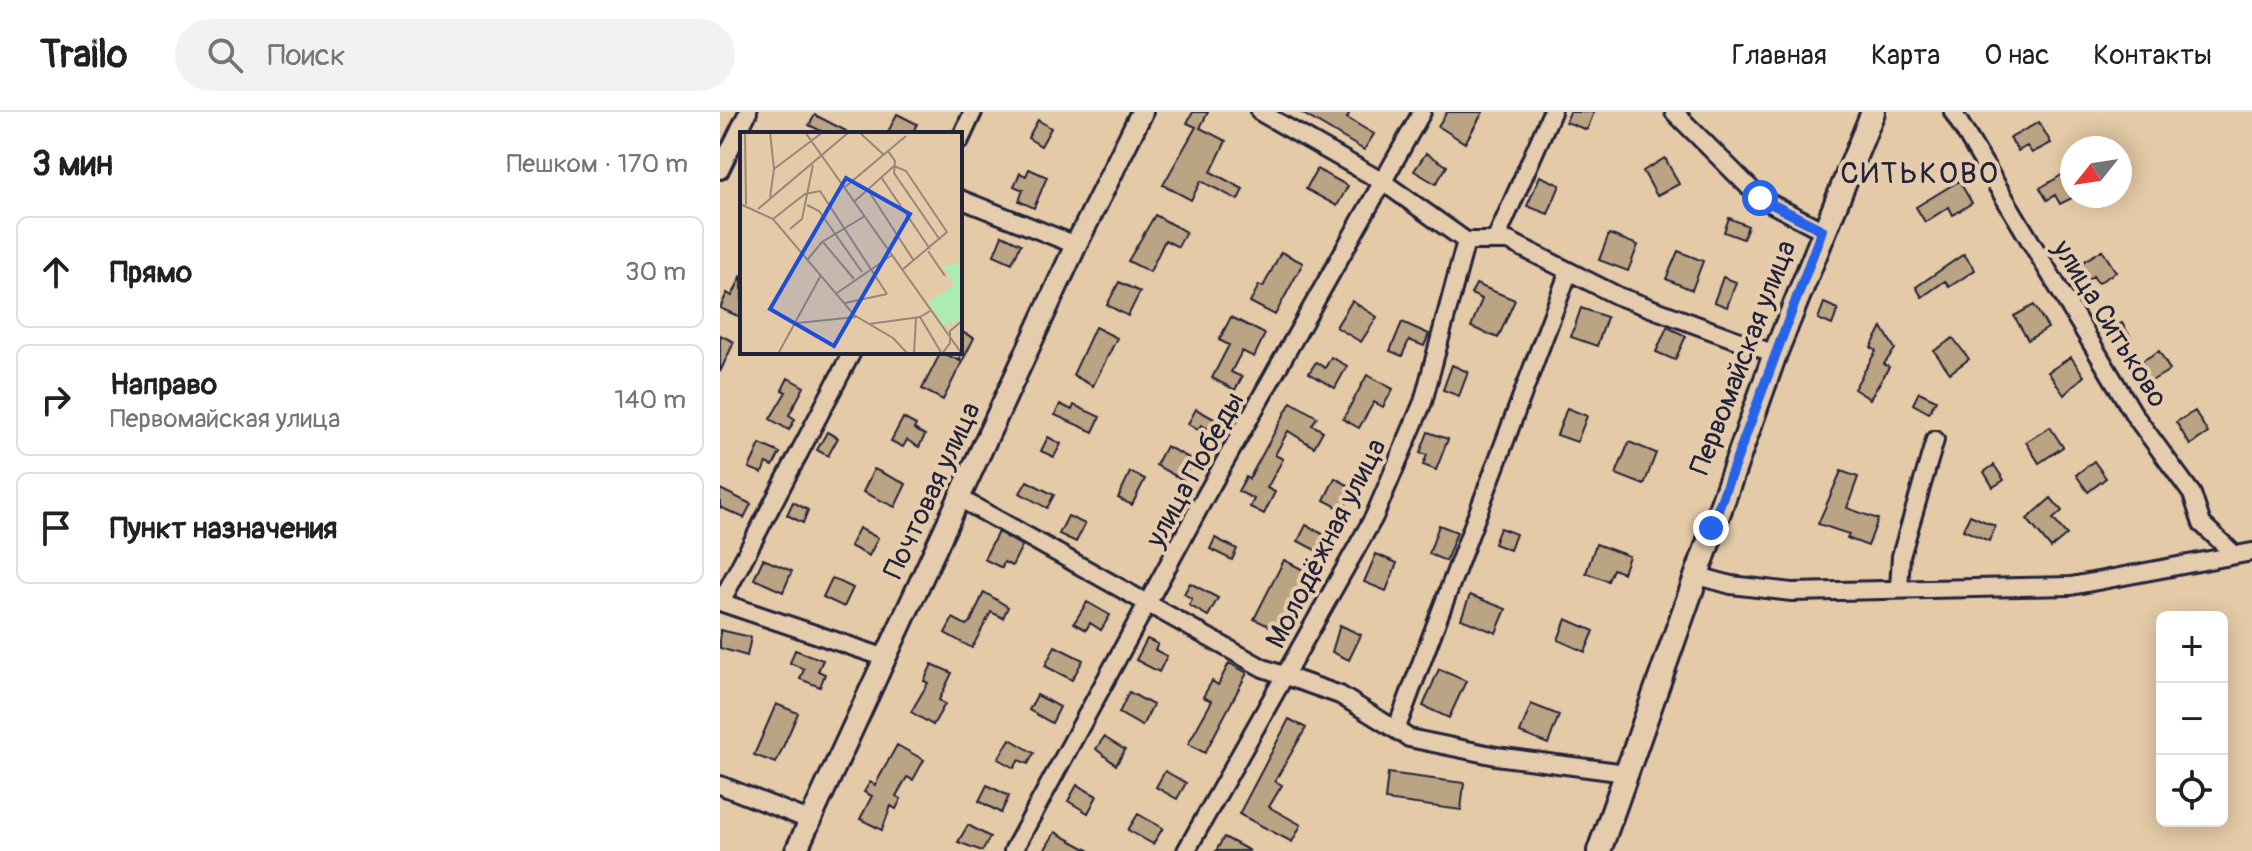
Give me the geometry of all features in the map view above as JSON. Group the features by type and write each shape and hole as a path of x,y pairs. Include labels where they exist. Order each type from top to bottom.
{"main road":[{"name":"Первомайская улица","path":"1599,851 1775,354 1822,230 1873,112"}],"street":[{"path":"720,170 748,112"},
{"path":"962,136 973,112"},
{"name":"Почтовая улица","path":"796,851 883,657 1076,245 1142,112"},
{"path":"1260,112 1383,182 1466,241 1509,241 1618,296 1775,354"},
{"name":"улица Победы","path":"1013,851 1151,603 1206,495 1422,112"},
{"path":"1496,239 1552,112"},
{"path":"1674,112 1760,198 1822,230"},
{"name":"улица Ситьково","path":"1953,112 2135,416 2181,475 2192,494 2202,524 2234,554"},
{"path":"962,200 1076,245"},
{"name":"Молодёжная улица","path":"1186,851 1374,517 1423,402 1466,241"},
{"path":"1396,730 1569,271"},
{"path":"851,354 720,602 883,657"},
{"path":"1899,588 1901,556 1935,440"},
{"path":"959,498 1285,679 1340,695 1409,738 1496,756 1626,773"},
{"path":"1695,575 1731,585 1792,592 2071,586 2252,552"},
{"path":"720,785 809,820"}],"building":[{"path":"1193,112 1208,112 1200,128 1226,141 1211,172 1243,189 1238,200 1201,181 1191,200 1163,185 1196,127 1187,123"},
{"path":"1300,112 1350,112 1347,118 1374,134 1364,150"},
{"path":"1447,112 1483,112 1465,143 1438,126"},
{"path":"1570,112 1594,112 1587,130 1566,122"},
{"path":"897,114 917,124 913,132 888,132"},
{"path":"815,115 846,131 823,132 809,125"},
{"path":"1038,120 1051,128 1041,146 1028,138"},
{"path":"2039,122 2051,143 2032,153 2027,146 2018,151 2010,138"},
{"path":"1426,153 1447,166 1436,184 1414,171"},
{"path":"1665,158 1679,184 1657,196 1643,171"},
{"path":"1029,169 1047,177 1034,208 1019,201 1023,190 1014,186 1020,173 1026,176"},
{"path":"1317,169 1348,186 1337,206 1306,189"},
{"path":"1540,176 1560,185 1548,214 1527,206"},
{"path":"2060,176 2060,204 2055,195 2047,200 2040,188"},
{"path":"1959,181 1972,203 1953,215 1949,207 1925,222 1916,207"},
{"path":"1155,215 1186,232 1178,247 1165,240 1150,272 1128,261"},
{"path":"1729,218 1748,226 1743,239 1724,232"},
{"path":"1609,234 1638,245 1628,271 1599,260"},
{"path":"1002,235 1021,244 1012,263 994,255"},
{"path":"2102,250 2116,272 2098,283 2093,276 2088,280 2078,265"},
{"path":"1678,251 1703,261 1692,290 1666,279"},
{"path":"1281,252 1303,263 1275,315 1250,302 1259,285 1263,287"},
{"path":"1964,254 1975,270 1949,287 1945,281 1922,297 1916,287"},
{"path":"1723,277 1736,282 1727,307 1714,302"},
{"path":"740,279 740,317 720,308 727,293 732,296"},
{"path":"1119,282 1140,292 1128,316 1107,305"},
{"path":"1476,284 1515,300 1498,338 1471,327 1482,299 1471,294"},
{"path":"1352,301 1377,317 1361,342 1336,327"},
{"path":"1824,303 1838,309 1832,325 1818,319"},
{"path":"2034,305 2048,328 2028,340 2014,316"},
{"path":"1581,308 1607,317 1597,346 1571,337"},
{"path":"1231,317 1265,334 1254,357 1242,351 1231,372 1242,377 1235,390 1212,378 1229,345 1219,340"},
{"path":"1402,322 1429,334 1424,346 1409,340 1402,356 1390,351"},
{"path":"2122,323 2131,338 2119,345 2111,330"},
{"path":"1095,327 1117,338 1093,386 1073,375"},
{"path":"1667,327 1686,336 1675,360 1656,352"},
{"path":"1882,327 1895,349 1884,364 1889,367 1870,399 1854,389 1876,351 1871,347"},
{"path":"962,332 974,338 943,400 922,389 940,354 960,361"},
{"path":"720,335 734,342 720,372"},
{"path":"1953,338 1969,359 1950,373 1934,351"},
{"path":"2159,351 2170,370 2146,384 2135,365"},
{"path":"1331,357 1347,366 1335,388 1309,373 1316,362 1325,368"},
{"path":"2071,357 2084,376 2064,395 2048,372"},
{"path":"1452,365 1468,372 1459,396 1443,390"},
{"path":"1367,375 1393,389 1383,407 1374,402 1359,428 1343,419"},
{"path":"788,378 804,387 789,415 795,419 789,430 770,419 786,392 782,390"},
{"path":"1919,392 1936,400 1929,413 1913,404"},
{"path":"1291,402 1317,417 1312,425 1323,431 1314,447 1288,431 1275,455 1283,459 1267,488 1275,492 1264,514 1250,507 1254,499 1238,491 1246,477 1249,479"},
{"path":"1060,404 1072,410 1074,405 1100,417 1093,432 1055,415"},
{"path":"1567,408 1587,416 1577,442 1557,435"},
{"path":"1196,409 1216,420 1211,430 1201,425 1198,430 1188,424"},
{"path":"2195,411 2208,433 2190,445 2176,422"},
{"path":"903,418 916,425 914,429 925,435 919,447 907,440 903,447 891,441"},
{"path":"2050,427 2063,447 2039,463 2026,442"},
{"path":"827,432 838,438 828,456 817,450"},
{"path":"1428,432 1448,439 1436,470 1423,465 1427,455 1420,453"},
{"path":"1048,437 1061,444 1054,457 1041,451"},
{"path":"1629,442 1656,453 1644,485 1616,474"},
{"path":"760,444 780,453 773,466 766,463 762,473 749,468"},
{"path":"1166,446 1193,460 1183,480 1156,465"},
{"path":"2094,461 2106,478 2088,492 2076,475"},
{"path":"1994,465 2004,480 1993,487 1984,472"},
{"path":"874,469 906,484 895,507 863,492"},
{"path":"1841,471 1858,477 1847,508 1878,519 1868,546 1847,538 1849,534 1818,524"},
{"path":"1130,472 1145,479 1132,505 1118,498"},
{"path":"1335,478 1355,489 1343,510 1324,500"},
{"path":"1027,481 1054,495 1047,508 1020,493"},
{"path":"720,489 751,504 744,518 720,507"},
{"path":"2051,498 2062,511 2053,519 2067,535 2051,548 2027,519"},
{"path":"793,502 808,510 803,523 787,515"},
{"path":"1970,515 1995,526 1989,541 1963,530"},
{"path":"1068,516 1085,524 1076,542 1059,534"},
{"path":"1306,525 1328,537 1319,552 1298,541"},
{"path":"1439,525 1457,532 1446,561 1429,554"},
{"path":"859,528 878,538 869,556 850,546"},
{"path":"1500,528 1516,534 1510,550 1494,544"},
{"path":"998,532 1022,546 1012,566 1004,562 1002,568 984,559"},
{"path":"1215,538 1237,549 1232,560 1210,549"},
{"path":"1596,544 1629,556 1623,573 1613,569 1608,581 1586,573"},
{"path":"1376,554 1397,563 1386,591 1364,582"},
{"path":"763,559 792,571 783,592 754,579"},
{"path":"1284,560 1313,575 1301,597 1297,595 1284,622 1277,619 1273,628 1254,619"},
{"path":"832,578 853,588 844,607 823,597"},
{"path":"1190,583 1218,598 1208,616 1189,605 1192,599 1184,594"},
{"path":"984,592 1008,607 1003,618 991,612 972,648 945,633 953,618 966,625 971,621"},
{"path":"1470,595 1506,609 1496,633 1461,619"},
{"path":"1087,602 1110,615 1101,630 1090,623 1086,630 1074,623"},
{"path":"1566,619 1594,631 1585,652 1558,640"},
{"path":"1340,625 1361,635 1349,660 1332,652"},
{"path":"720,630 751,637 747,656 720,648"},
{"path":"1147,639 1158,644 1155,650 1167,656 1159,672 1136,660"},
{"path":"1055,646 1083,660 1072,680 1045,666"},
{"path":"795,650 823,660 818,671 825,674 820,687 800,679 804,669 790,663"},
{"path":"1229,663 1247,673 1205,753 1188,744 1212,701 1203,697 1212,681 1218,685"},
{"path":"932,664 952,673 939,700 945,704 933,725 911,712 928,683 924,681"},
{"path":"1439,669 1466,681 1449,718 1423,706"},
{"path":"1129,692 1153,705 1142,726 1119,713"},
{"path":"1037,695 1060,707 1052,723 1029,710"},
{"path":"776,704 798,713 776,763 754,755"},
{"path":"1531,704 1559,715 1548,744 1520,733"},
{"path":"1289,719 1306,728 1275,781 1282,785 1269,807 1301,825 1292,842 1239,814"},
{"path":"1104,737 1125,750 1116,765 1096,749"},
{"path":"1010,739 1034,753 1028,764 1019,760 1014,768 998,759"},
{"path":"897,745 924,760 913,780 907,777 896,796 901,799 896,809 891,806 882,830 860,819 872,796 864,792 870,782 875,785"},
{"path":"1165,771 1186,783 1177,799 1156,787"},
{"path":"1388,773 1464,783 1461,810 1385,800"},
{"path":"987,785 1009,796 1001,813 979,801"},
{"path":"1077,785 1097,796 1088,813 1068,801"},
{"path":"1138,814 1163,828 1153,844 1128,830"},
{"path":"968,825 990,837 982,851 958,842"},
{"path":"1055,832 1090,851 1044,851"},
{"path":"1224,837 1250,851 1216,851"}],"district":[{"name":"СИТЬКОВО","path":"1920,173"}],"route":[{"path":"1711,528 1822,230 1760,198"}]}
